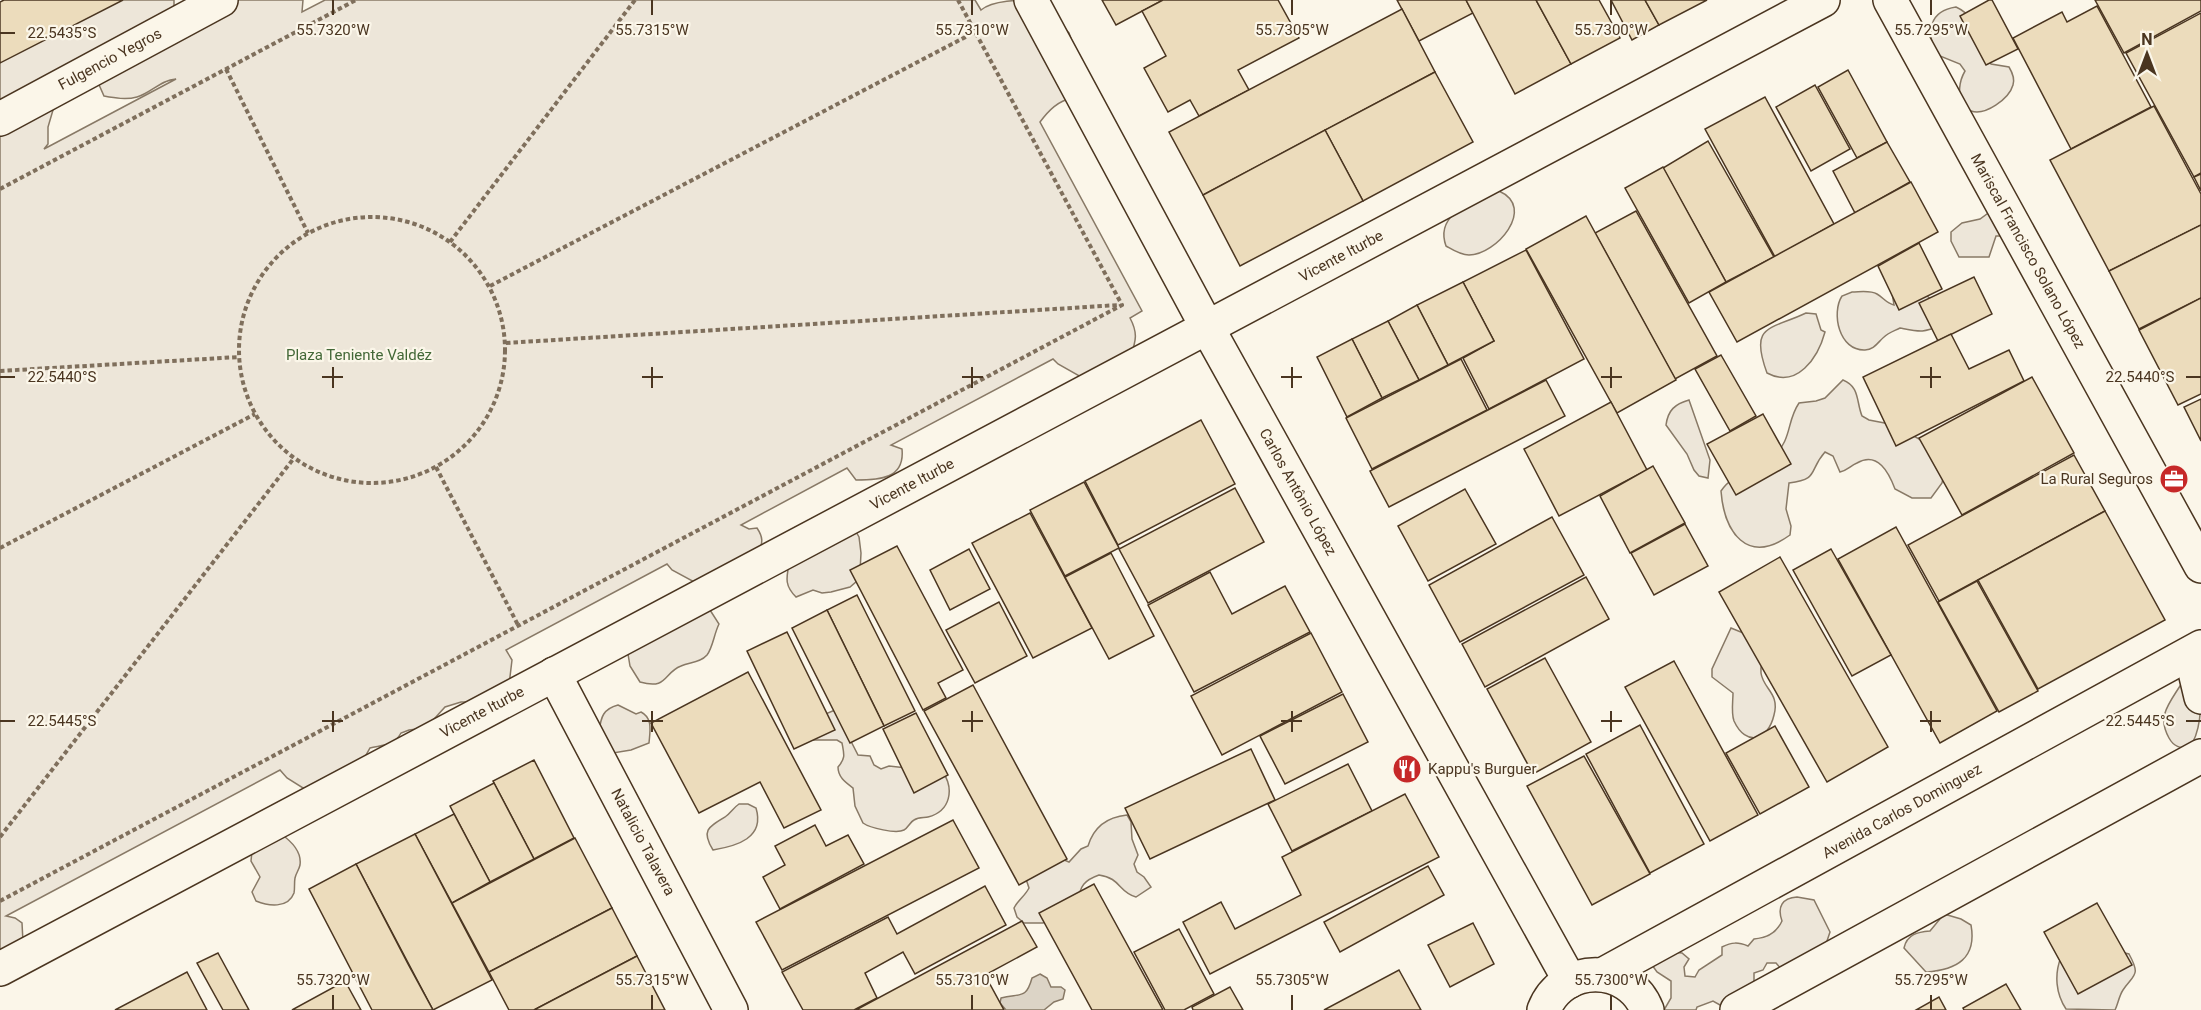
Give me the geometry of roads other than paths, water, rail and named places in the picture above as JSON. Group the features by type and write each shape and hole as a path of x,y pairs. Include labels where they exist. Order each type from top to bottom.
{"street":[{"name":"Fulgencio Yegros","path":"0,119 221,0"},
{"name":"Carlos Antônio López","path":"1031,0 1207,327 1570,981"},
{"name":"Vicente Iturbe","path":"0,969 1823,0"},
{"name":"Mariscal Francisco Solano López","path":"1890,0 2201,566"},
{"name":"Avenida Carlos Dominguez","path":"1570,981 1584,975 1604,974 2201,647"},
{"path":"2201,655 2196,676 2201,697"},
{"name":"Natalicio Talavera","path":"554,674 731,1010"},
{"path":"1737,1010 2201,756"},
{"path":"1604,974 1629,985 1641,998 1647,1010"},
{"path":"1544,1009 1552,994 1570,981"}],"place":[{"name":"La Rural Seguros","path":"2174,479"},
{"name":"Kappu's Burguer","path":"1407,769"}],"park label":[{"name":"Plaza Teniente Valdéz","path":"359,355"}]}
